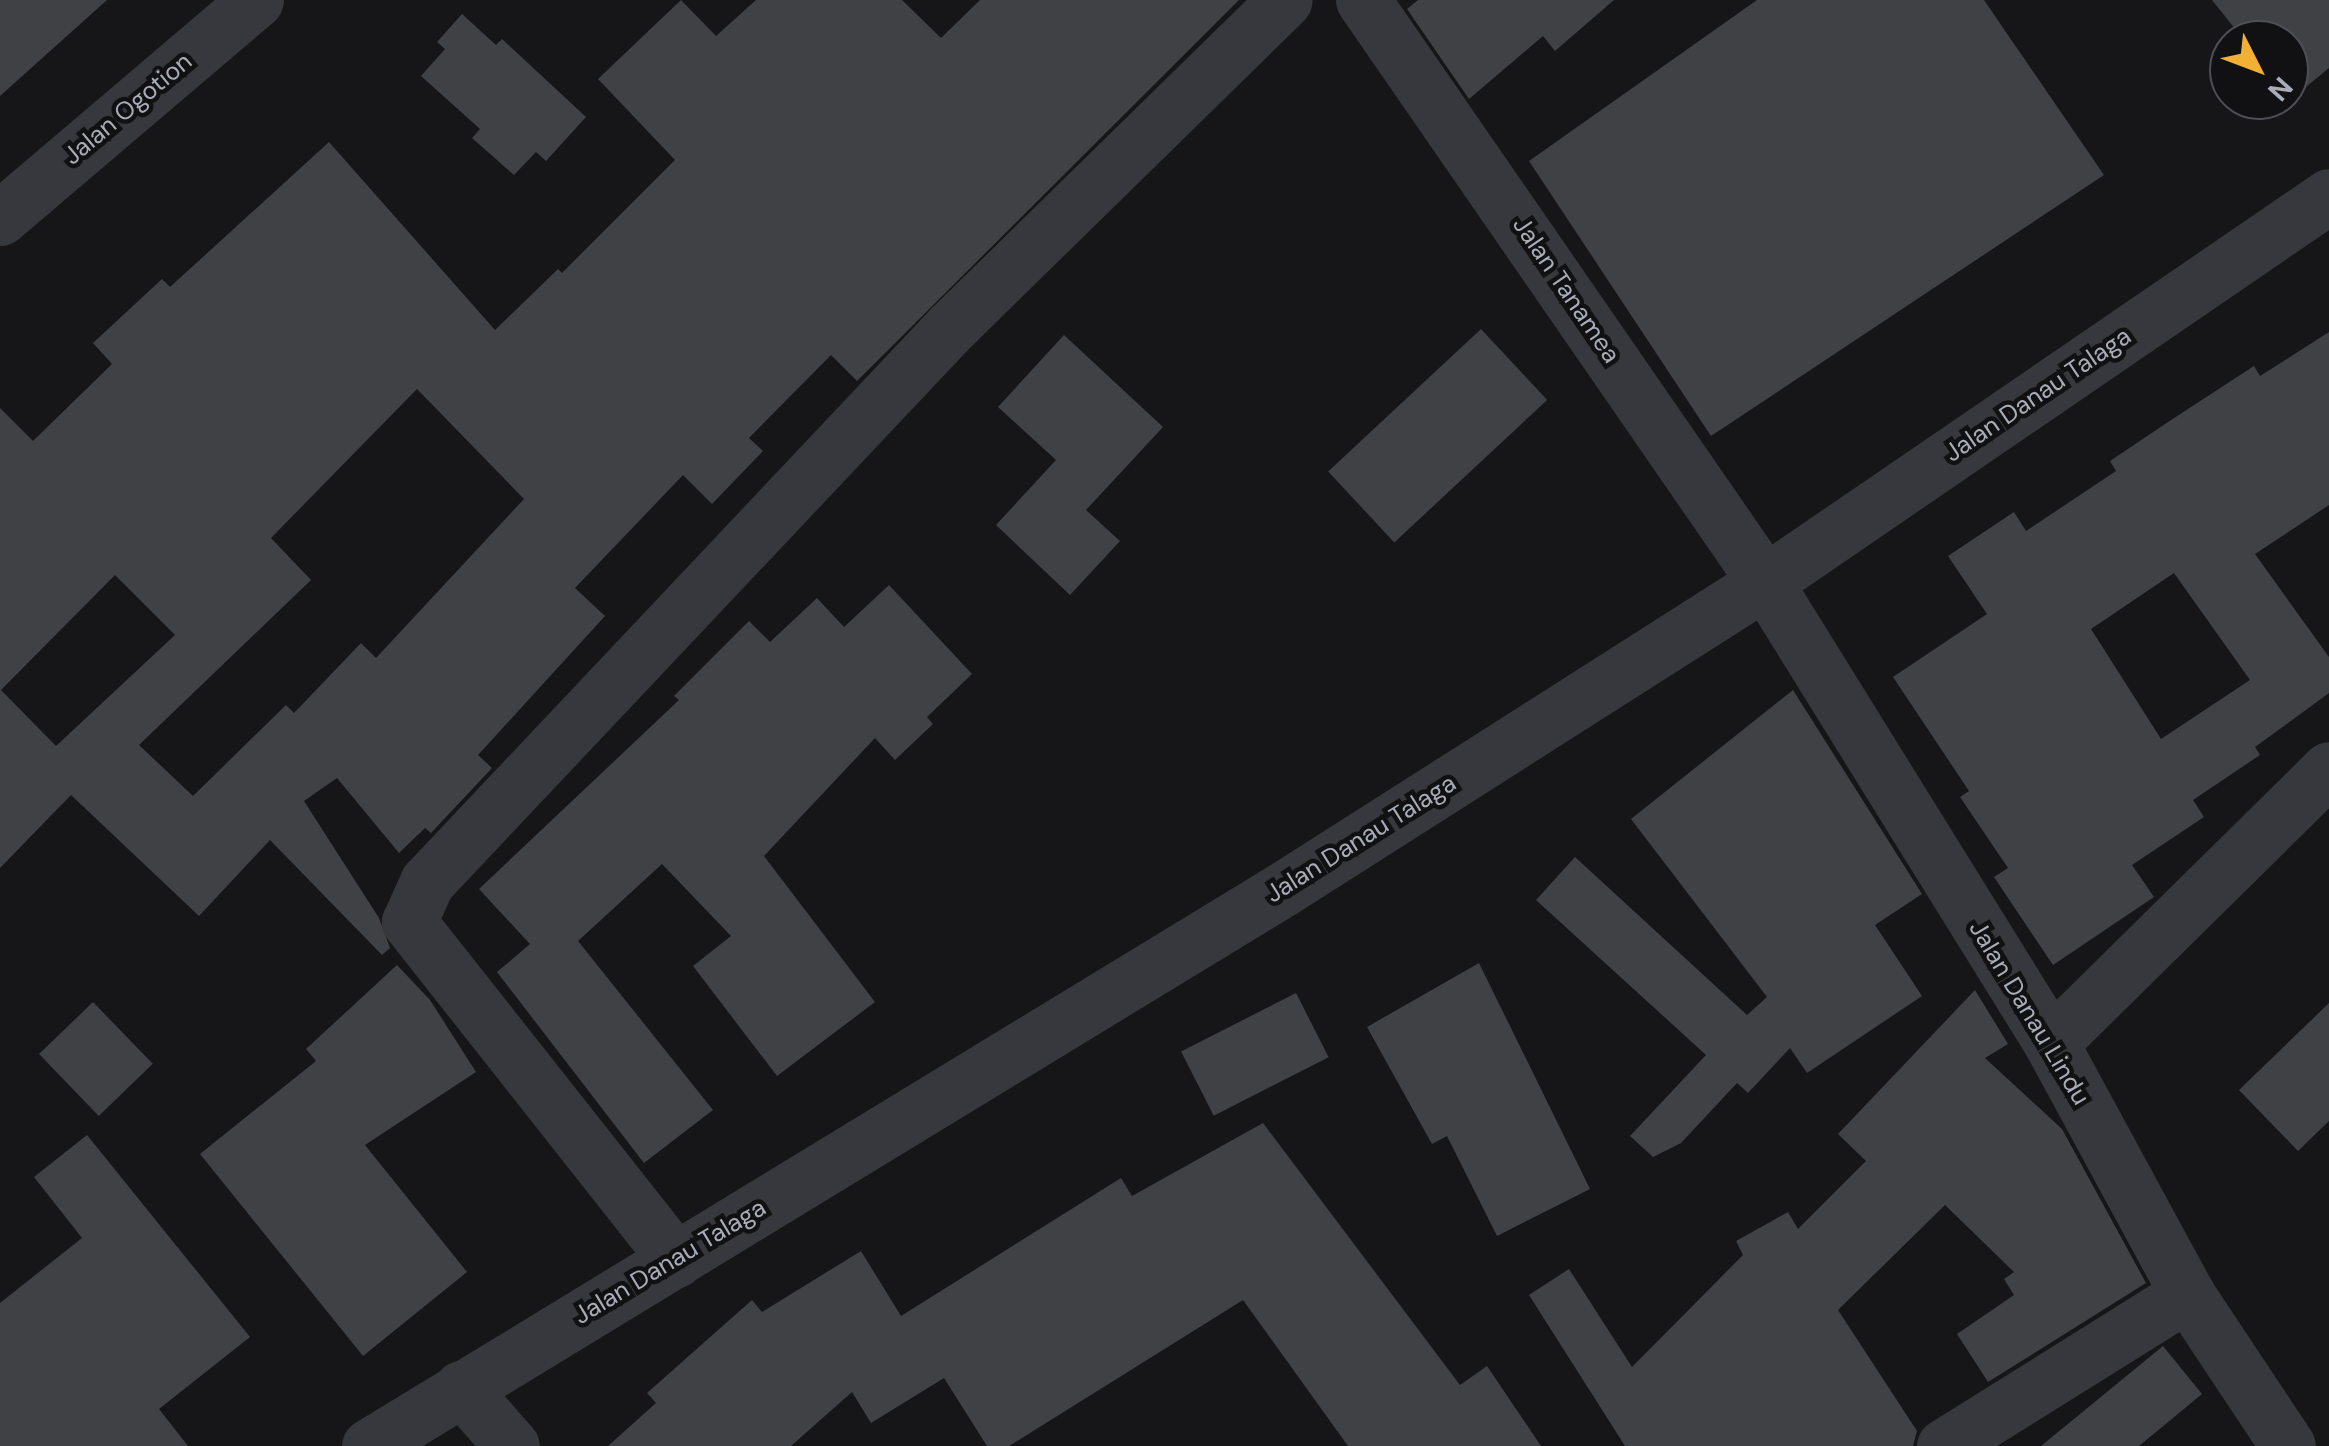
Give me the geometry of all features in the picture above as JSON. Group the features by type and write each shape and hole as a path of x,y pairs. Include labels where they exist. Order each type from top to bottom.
{"street":[{"name":"Jalan Ogotion","path":"0,218 256,0"},
{"path":"676,1260 410,922 427,882 951,327 1285,0"},
{"name":"Jalan Tanamea","path":"1364,0 1765,582"},
{"name":"Jalan Danau Talaga","path":"369,1446 1283,889 1765,582 2329,196"},
{"name":"Jalan Danau Lindu","path":"1765,582 2052,1044 2188,1294 2288,1446"},
{"path":"2052,1044 2329,770"},
{"path":"1944,1446 2188,1294"},
{"path":"461,1388 512,1446"}],"building":[{"path":"0,0 107,0 0,96"},
{"path":"681,0 716,36 756,0 902,0 941,38 980,0 1239,0 857,381 831,355 749,438 763,451 712,504 683,475 575,588 605,616 478,755 492,768 431,833 425,828 399,853 337,778 304,801 379,918 390,948 382,955 270,840 199,916 71,795 0,868 0,408 33,441 112,364 93,343 162,279 170,287 329,142 495,330 558,269 562,273 675,160 598,79","holes":["417,389 524,499 376,658 361,643 294,713 286,705 193,796 139,745 311,580 271,538","115,575 175,635 56,746 1,690"]},
{"path":"1418,0 1614,0 1555,51 1543,36 1469,99 1407,9"},
{"path":"1757,0 1984,0 2104,175 1711,436 1529,161"},
{"path":"2212,0 2329,0 2329,68 2309,84 2309,20 2228,20"},
{"path":"462,14 496,45 502,39 586,117 546,161 536,152 514,175 472,138 480,129 421,76 445,49 437,42"},
{"path":"1481,329 1547,400 1394,542 1328,472"},
{"path":"2329,332 2329,505 2255,554 2329,657 2329,693 2255,747 2260,755 2193,800 2204,817 2132,865 2154,897 2053,965 1994,877 2008,868 1960,797 1969,791 1893,677 1987,614 1948,556 2014,512 2026,531 2116,471 2110,461 2171,420 2254,366 2260,376","holes":["2174,573 2250,680 2161,739 2091,629"]},
{"path":"1064,335 1163,427 1086,510 1120,541 1070,595 996,525 1056,460 998,407"},
{"path":"889,585 972,674 927,717 933,724 895,760 875,738 764,856 875,1002 777,1076 693,966 731,936 662,864 578,941 713,1110 644,1163 497,972 530,944 479,889 679,700 674,696 749,621 770,642 817,598 844,627"},
{"path":"1793,690 1922,894 1875,925 1922,996 1807,1073 1790,1048 1748,1093 1737,1083 1681,1143 1653,1157 1630,1136 1706,1055 1536,900 1575,857 1747,1015 1767,997 1631,819"},
{"path":"1479,963 1590,1189 1497,1236 1447,1136 1432,1144 1367,1027"},
{"path":"397,965 430,1000 476,1072 365,1145 467,1272 363,1356 200,1154 316,1061 306,1049"},
{"path":"1975,990 2008,1044 1985,1058 2062,1129 2146,1283 1988,1382 1957,1334 2014,1295 2004,1279 2014,1272 1945,1205 1838,1310 1917,1431 1913,1446 1625,1446 1529,1295 1569,1269 1632,1367 1743,1255 1736,1241 1788,1212 1798,1229 1866,1161 1838,1134"},
{"path":"1296,993 1329,1057 1214,1116 1181,1052"},
{"path":"93,1002 153,1064 99,1116 39,1054"},
{"path":"2329,1003 2329,1121 2298,1151 2239,1090"},
{"path":"1263,1123 1460,1385 1487,1366 1541,1446 1348,1446 1243,1300 1009,1446 987,1446 944,1378 871,1423 852,1392 791,1446 608,1446 656,1403 647,1393 752,1300 762,1312 861,1251 901,1316 1121,1178 1132,1196"},
{"path":"87,1135 250,1337 159,1409 188,1446 0,1446 0,1303 82,1238 34,1177"},
{"path":"2163,1346 2202,1394 2139,1446 2041,1446"}]}
